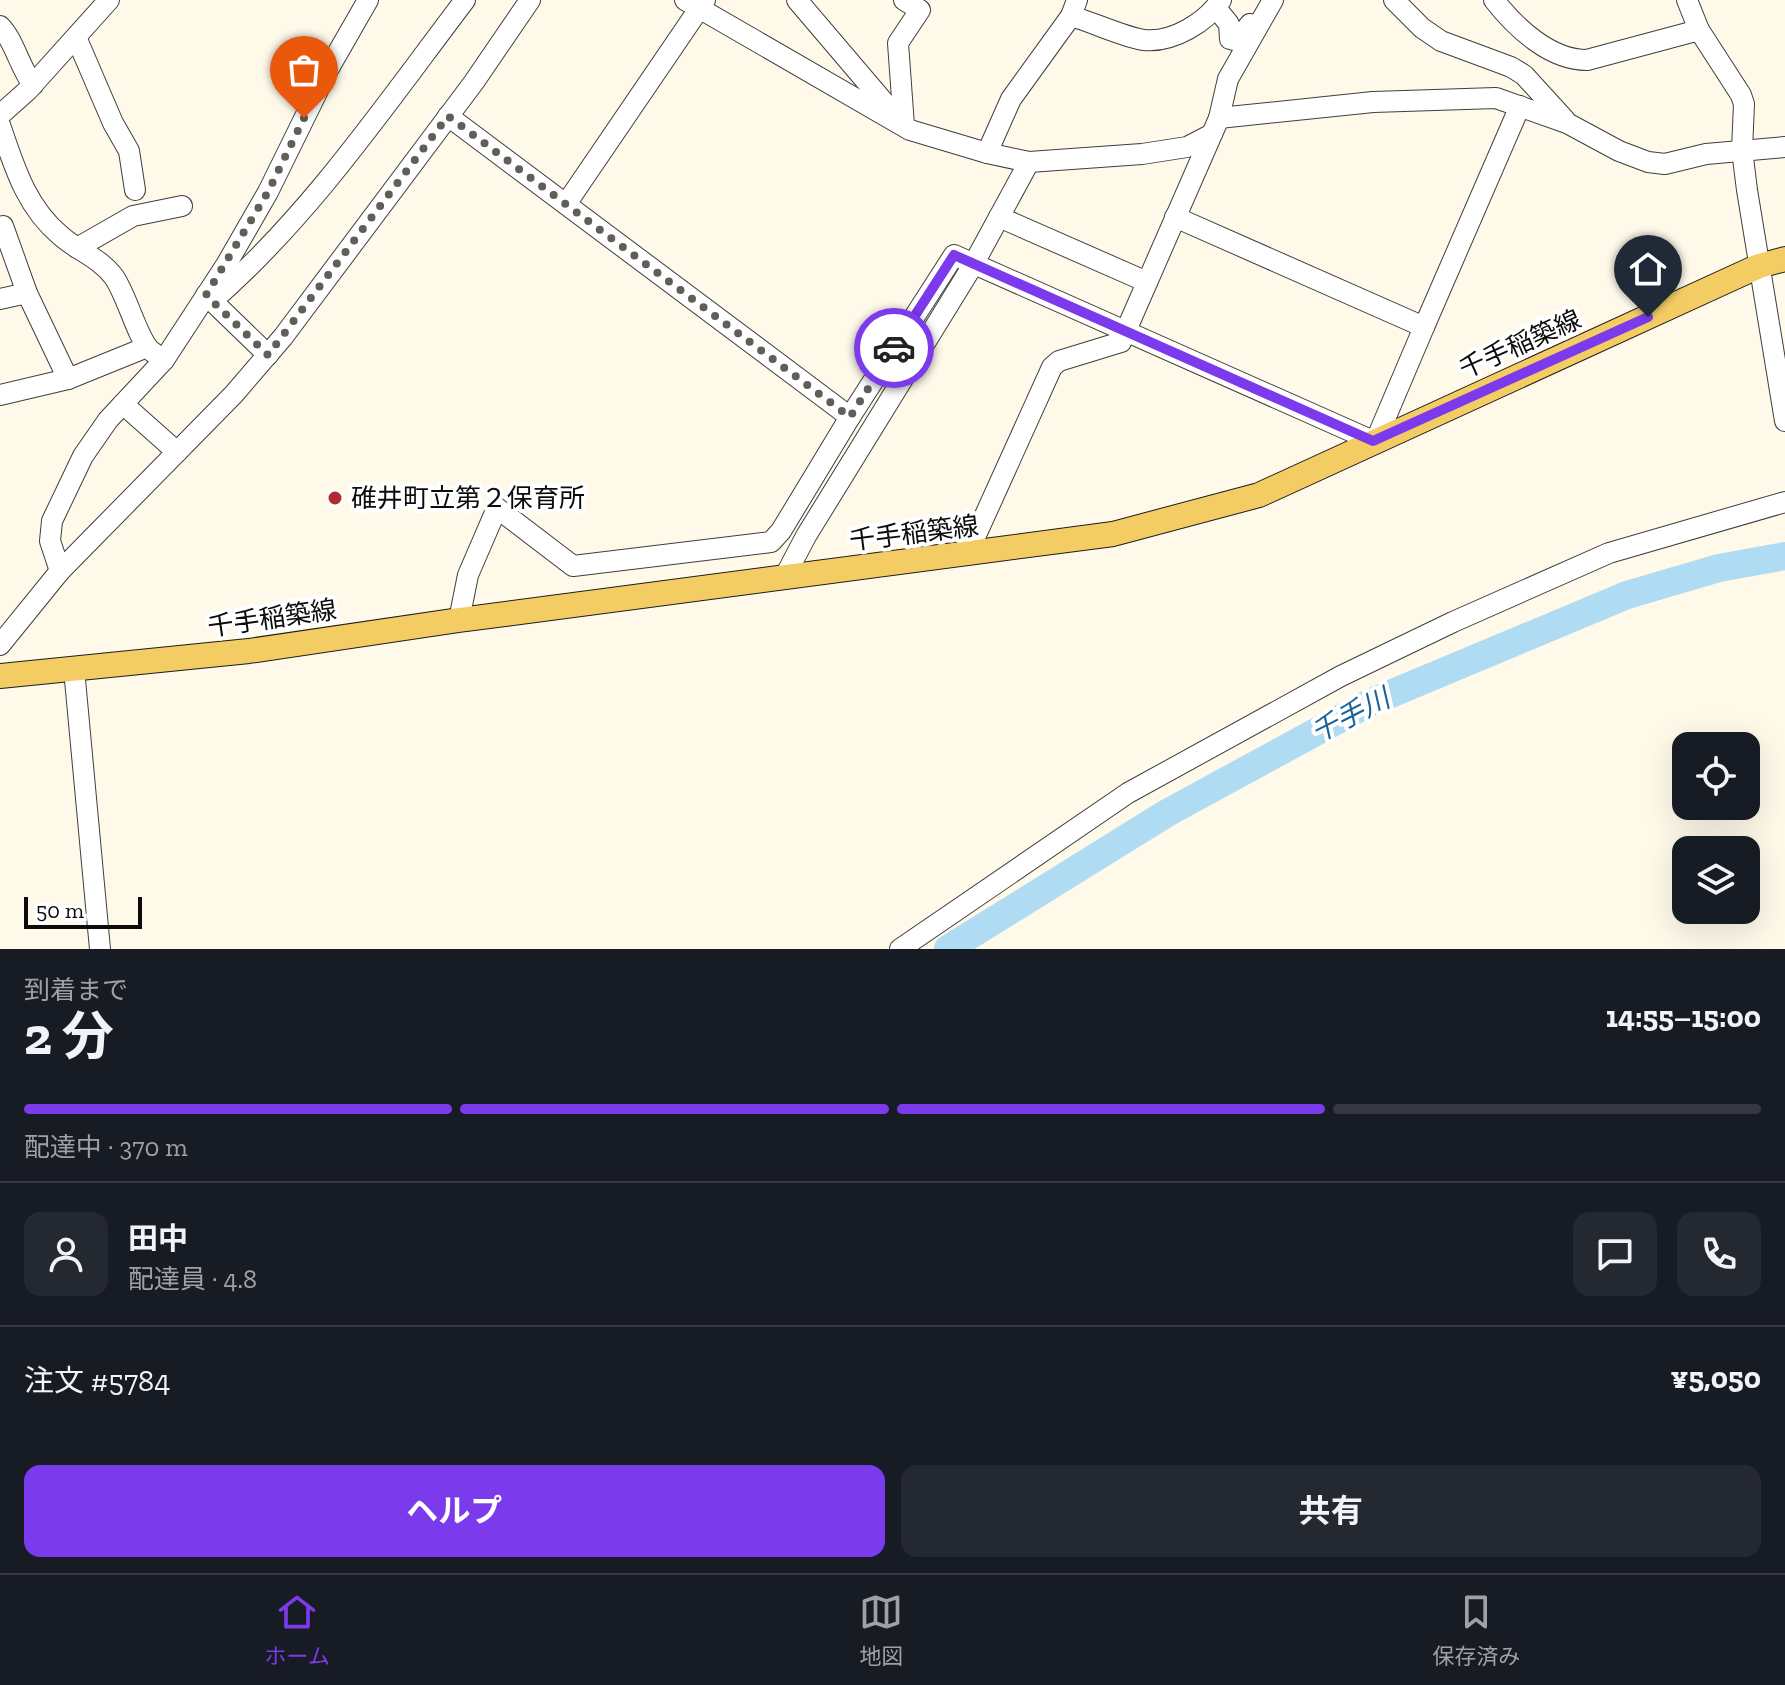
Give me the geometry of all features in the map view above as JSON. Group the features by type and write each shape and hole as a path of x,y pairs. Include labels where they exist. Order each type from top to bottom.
{"main road":[{"name":"千手稲築線","path":"0,676 249,651 459,620 1113,534 1259,495 1759,266 1785,259"}],"street":[{"path":"0,115 33,85 109,0"},
{"path":"209,298 368,0"},
{"path":"60,571 50,541 52,521 83,456 156,354 209,298 237,280 266,249 350,151 465,0"},
{"path":"0,645 60,571 268,355 448,116 530,0"},
{"path":"797,0 904,126"},
{"path":"904,0 920,10 898,43 904,126"},
{"path":"1394,0 1422,28 1441,41 1511,67 1524,75 1567,123"},
{"path":"1494,0 1507,17 1529,36 1573,60 1587,60 1699,30"},
{"path":"1687,0 1699,30 1744,104 1742,150 1785,421"},
{"path":"566,204 697,3 910,130 1029,162 1174,150 1199,142 1216,126 1373,102 1496,98 1567,123 1619,151 1648,162 1665,164 1706,154 1785,147"},
{"path":"987,153 1011,99 1074,8 1141,40 1154,40 1195,25 1218,4 1229,24 1230,39 1237,41 1255,17 1269,6"},
{"path":"967,555 1052,367 1059,361 1121,342 1216,126 1228,79 1269,6"},
{"path":"0,26 11,40 16,58 33,85"},
{"path":"76,37 113,123 129,151 135,190"},
{"path":"459,620 468,575 497,508 573,566 771,542 781,531 954,255 1125,333 1374,440 1520,106"},
{"path":"448,116 850,417"},
{"path":"0,125 20,181 43,220 97,260 113,276 156,354"},
{"path":"784,578 806,536 973,265 1029,162"},
{"path":"77,248 133,216 182,206"},
{"path":"999,217 1147,282"},
{"path":"1175,217 1424,327"},
{"path":"3,226 27,293 68,379"},
{"path":"0,299 27,293"},
{"path":"209,298 268,355"},
{"path":"0,395 156,354"},
{"path":"123,404 177,452"},
{"path":"900,949 1128,793 1341,676 1609,553 1785,502"},
{"path":"74,669 100,949"}],"waterway":[{"name":"千手川","path":"948,949 1167,813 1369,703 1627,595 1719,568 1785,556"}],"way so far":[{"path":"304,118 268,192 206,295 268,355 448,116 850,417 894,348"}],"place":[{"name":"碓井町立第２保育所","path":"335,498"}],"route":[{"path":"894,348 954,255 1373,441 1648,317"}]}
